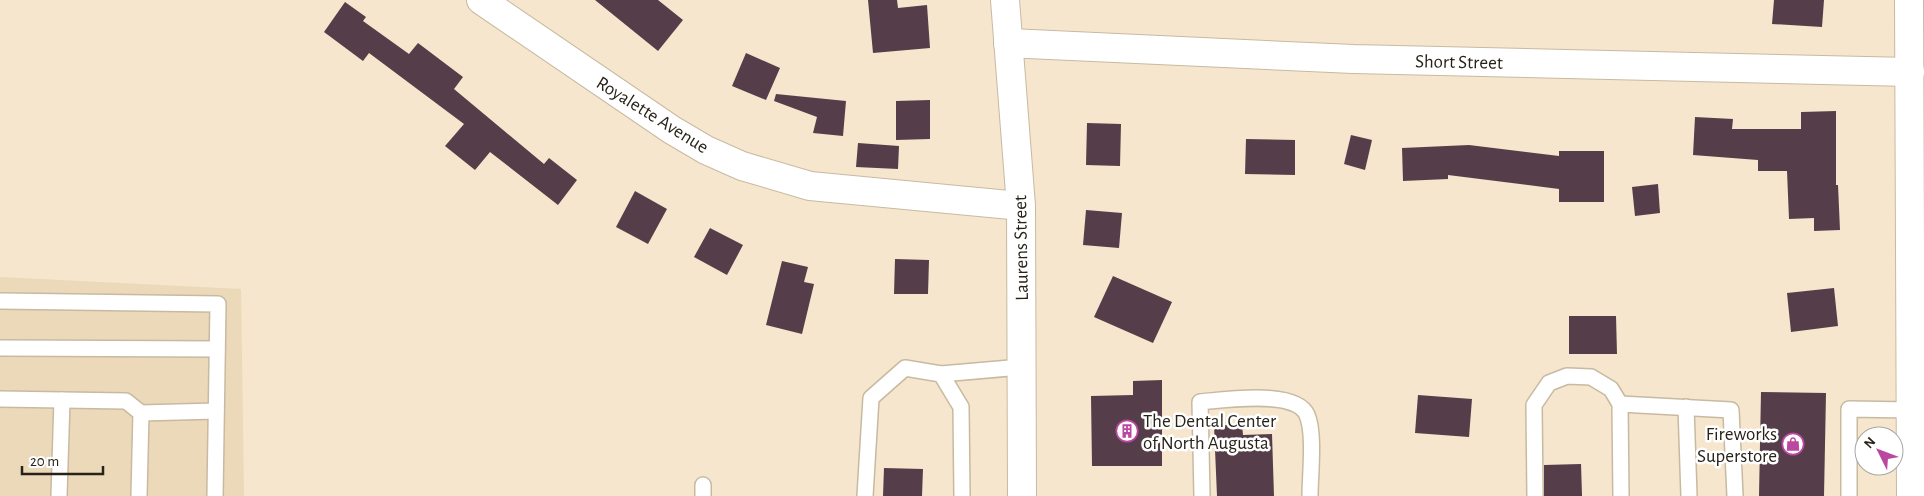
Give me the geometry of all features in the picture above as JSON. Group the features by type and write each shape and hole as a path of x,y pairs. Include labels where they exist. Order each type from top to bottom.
{"street":[{"name":"Royalette Avenue","path":"481,0 672,130 706,150 742,166 810,186 1021,206"},
{"name":"Laurens Street","path":"1005,0 1021,206 1022,496"},
{"path":"1909,0 1917,312 1910,410 1917,440 1911,496"},
{"name":"Short Street","path":"1008,43 1353,59 1910,72"}],"lane":[{"path":"0,301 218,304 215,496"},
{"path":"0,348 217,349"},
{"path":"865,496 871,398 905,368 941,374 1022,367"},
{"path":"941,374 961,407 962,496"},
{"path":"1535,496 1534,405 1549,383 1567,376 1591,377 1611,389 1620,404 1621,496"},
{"path":"1202,496 1200,402 1250,398 1275,399 1295,404 1306,413 1311,426 1310,496"},
{"path":"0,399 126,401 141,413 216,412"},
{"path":"59,496 62,400"},
{"path":"1620,404 1731,410 1735,496"},
{"path":"1686,407 1689,496"},
{"path":"1849,496 1850,409 1910,410"},
{"path":"139,496 141,413"}],"shaded area":[{"path":"0,277 241,289 244,496 0,496"}],"building":[{"path":"595,0 658,0 683,20 658,51"},
{"path":"868,0 897,0 898,8 927,5 930,48 873,53"},
{"path":"1774,0 1824,0 1822,27 1772,24"},
{"path":"345,2 366,17 363,21 409,54 418,43 463,77 454,89 544,164 549,158 577,180 558,205 490,152 475,170 445,146 464,124 369,53 363,61 324,32"},
{"path":"746,53 780,68 766,100 732,86"},
{"path":"776,94 846,101 843,136 813,133 817,117 774,101"},
{"path":"930,100 930,139 896,140 896,101"},
{"path":"1836,111 1836,185 1838,185 1840,230 1814,231 1814,218 1789,219 1787,171 1758,171 1758,160 1693,155 1695,117 1733,119 1732,129 1801,129 1801,112"},
{"path":"1087,123 1121,124 1120,166 1086,165"},
{"path":"1351,135 1372,140 1365,170 1344,164"},
{"path":"1246,139 1295,140 1295,175 1245,174"},
{"path":"858,143 899,146 898,169 856,167"},
{"path":"1469,145 1559,156 1559,151 1604,151 1604,202 1559,202 1559,189 1448,175 1448,179 1403,181 1402,148"},
{"path":"1658,184 1660,213 1635,216 1632,187"},
{"path":"635,191 667,209 648,244 616,227"},
{"path":"1086,210 1122,213 1119,248 1083,245"},
{"path":"710,228 743,245 727,275 694,257"},
{"path":"895,259 929,260 928,294 894,294"},
{"path":"782,261 808,267 804,282 814,284 802,334 766,325"},
{"path":"1113,276 1172,302 1153,343 1094,317"},
{"path":"1834,288 1838,326 1791,332 1787,293"},
{"path":"1569,316 1616,316 1617,354 1569,354"},
{"name":"The Dental Center of North Augusta","path":"1162,380 1162,466 1092,466 1091,396 1133,395 1133,381"},
{"name":"Fireworks Superstore","path":"1761,392 1826,393 1824,496 1759,496"},
{"path":"1418,395 1472,399 1469,437 1415,433"},
{"path":"1242,424 1243,435 1272,434 1274,496 1217,496 1214,426"},
{"path":"1581,464 1582,496 1544,496 1544,465"},
{"path":"884,468 923,469 922,496 883,496"}],"place":[{"name":"The Dental Center of North Augusta","path":"1127,431"},
{"name":"Fireworks Superstore","path":"1793,444"}]}
